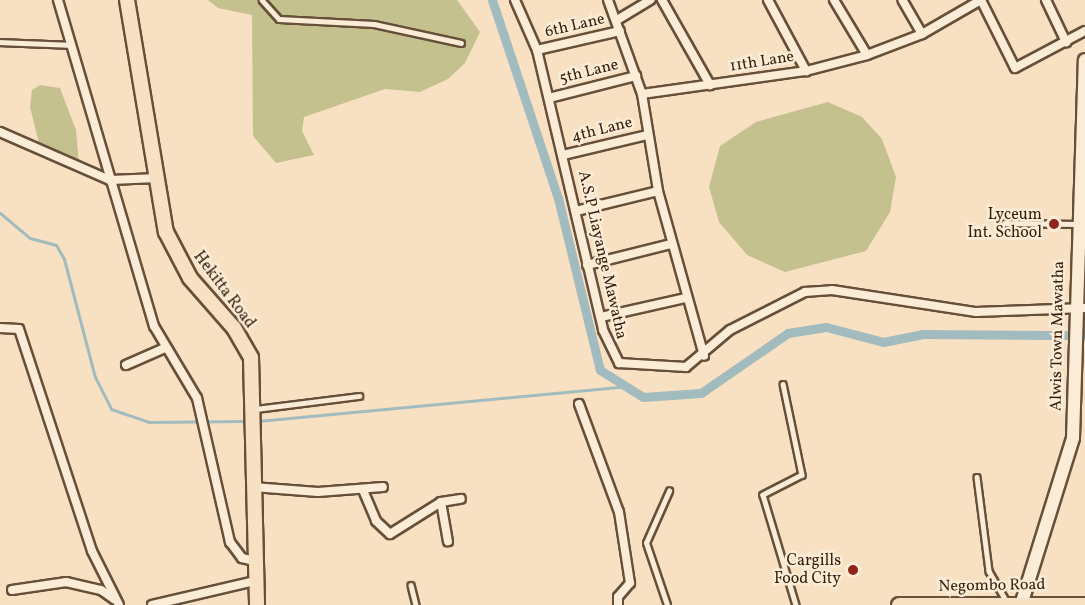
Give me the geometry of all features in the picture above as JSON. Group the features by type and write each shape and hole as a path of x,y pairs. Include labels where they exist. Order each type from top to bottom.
{"highway":[{"name":"Negombo Road","path":"899,605 1017,603 1085,605"}],"main road":[{"name":"Hekitta Road","path":"127,0 166,232 180,261 251,358 255,413 253,487 257,605"}],"street":[{"path":"58,0 110,180 165,348 192,385 230,542 242,558 254,561"},
{"name":"A.S.P Liayange Mawatha","path":"515,0 537,50 600,317 619,363 686,367 704,356 729,330 805,292 832,290 976,312 1079,311"},
{"path":"608,0 642,94 647,135 658,190 685,298 704,356"},
{"path":"617,20 650,0"},
{"path":"662,0 710,85"},
{"name":"11th Lane","path":"642,94 806,71 768,0"},
{"path":"834,0 867,56"},
{"path":"902,0 922,34"},
{"path":"806,71 867,56 922,34 981,0 1015,68 1085,32"},
{"path":"1047,0 1066,42"},
{"name":"6th Lane","path":"537,50 620,31"},
{"name":"Alwis Town Mawatha","path":"1017,603 1072,438 1079,311 1076,224 1085,60"},
{"name":"5th Lane","path":"549,98 636,76"},
{"path":"0,132 110,180 158,178"},
{"name":"4th Lane","path":"563,155 647,135"},
{"path":"576,211 658,190"},
{"path":"587,265 671,244"},
{"path":"600,317 685,298"},
{"path":"0,339 3,328 19,329 92,551 118,603"},
{"path":"126,365 165,348"},
{"path":"579,404 619,512 630,583 618,597 618,605"},
{"path":"253,487 363,490 383,487"},
{"path":"363,490 383,533 390,534 441,502 461,499"},
{"path":"441,502 448,541"},
{"path":"152,605 255,581"},
{"path":"12,590 66,582 101,590 118,603"}],"lane":[{"path":"262,0 279,19 364,23 461,43"},
{"path":"0,42 71,45"},
{"path":"1004,223 1076,224"},
{"path":"783,384 802,475 763,495 796,605"},
{"path":"255,413 359,396"},
{"path":"977,477 990,571 1017,603"},
{"path":"667,605 645,543 669,491"},
{"path":"411,585 416,605"}],"shaded area":[{"path":"208,0 457,0 480,32 465,63 448,79 420,92 385,89 304,117 302,131 314,155 276,163 253,136 252,15 218,8"},
{"path":"40,85 60,88 76,130 79,164 40,147 30,107 32,90"},
{"path":"828,102 862,117 882,139 896,177 890,212 866,251 785,272 747,255 719,222 709,187 720,146 756,122"}],"waterway":[{"path":"492,0 558,198 600,370 643,397 701,393 788,333 826,327 883,342 923,334 1085,335"},
{"path":"0,213 30,238 56,245 64,259 95,377 111,409 148,422 248,421"},
{"path":"258,421 626,386"}],"place":[{"name":"Lyceum Int. School","path":"1054,224"},
{"name":"Cargills Food City","path":"853,570"}]}
